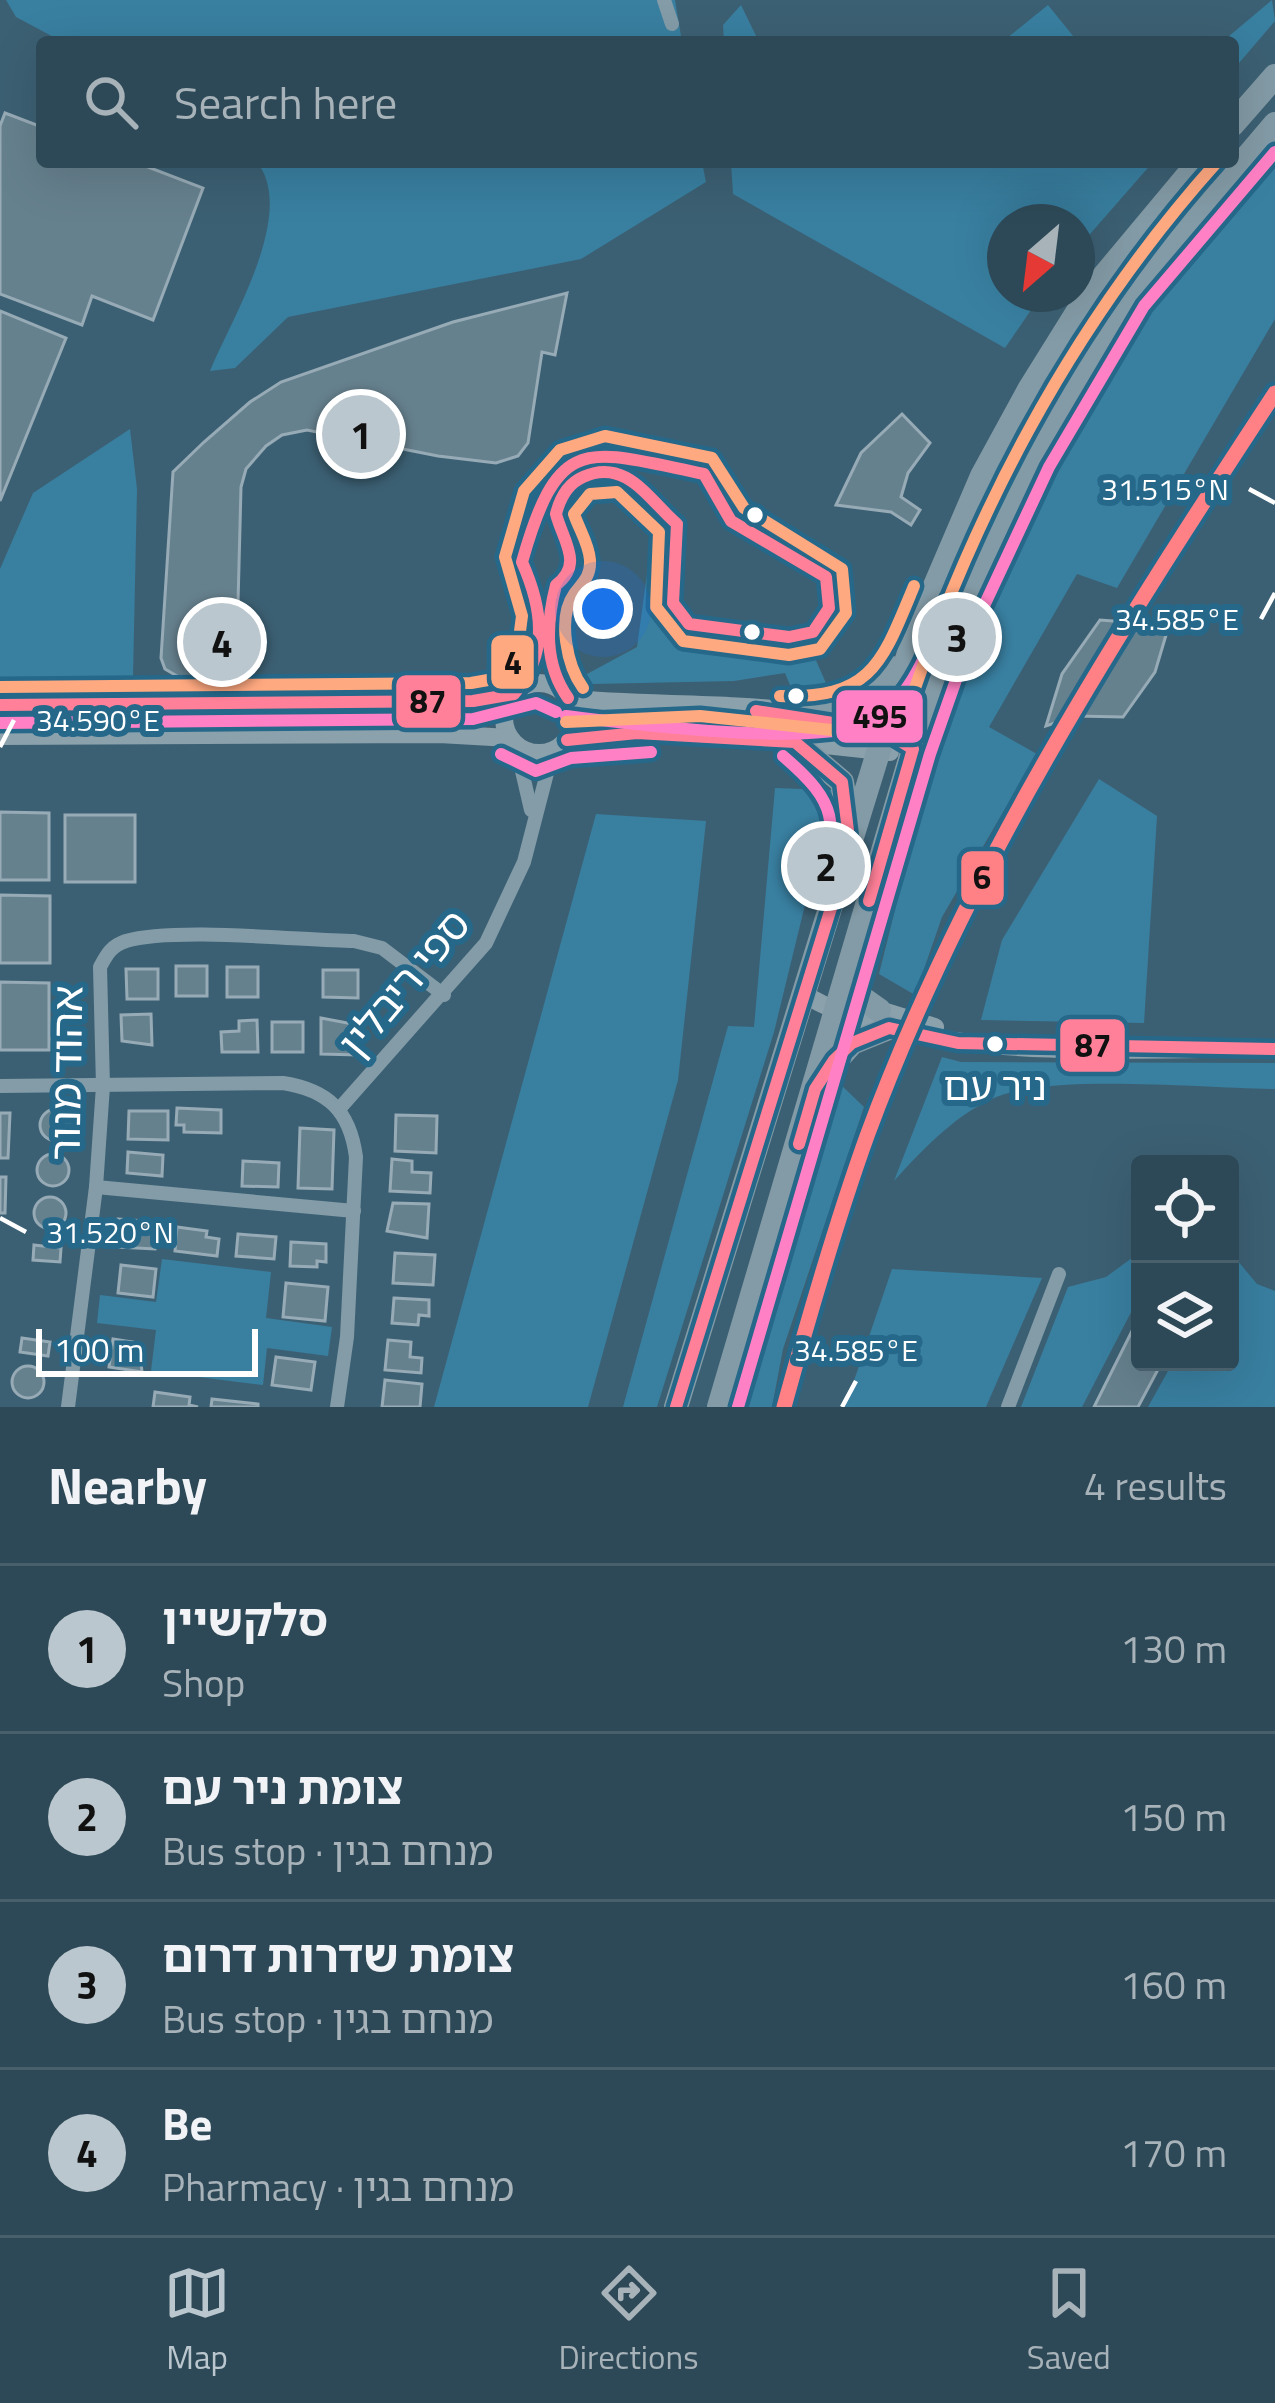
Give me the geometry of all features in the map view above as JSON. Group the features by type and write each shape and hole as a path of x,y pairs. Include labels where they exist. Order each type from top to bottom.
{"highway":[{"path":"1239,117 1275,76"},
{"path":"1239,166 1275,124"},
{"path":"676,1407 807,996 916,630 982,476 1040,370 1088,295 1194,168"},
{"path":"719,1407 913,749 959,616 1058,414 1129,296 1238,168"},
{"path":"810,717 863,708 879,692 916,630"},
{"path":"795,742 842,782 850,847"},
{"path":"815,1089 842,1051 884,1019 862,998 843,994"}],"main road":[{"path":"0,705 473,701 514,694 539,683 560,689 568,698 574,721 560,745"},
{"path":"513,742 504,713 514,694"},
{"path":"568,698 810,717 913,749"},
{"path":"0,736 439,734 513,742 536,753 637,734 881,742"},
{"path":"807,996 843,994 884,1019 958,1042 1275,1048"}],"street":[{"path":"664,0 672,24"},
{"name":"ספי ריבלין","path":"513,742 528,781 533,826"},
{"name":"ספי ריבלין","path":"340,1108 444,995 501,918 560,745"},
{"name":"אהוד מנור","path":"68,1407 96,1187 103,1086 100,967 109,950 122,942 354,941 382,948 444,995"},
{"path":"2,1084 283,1083 313,1088 340,1108 353,1132 356,1157 337,1407"},
{"path":"96,1187 354,1211"},
{"path":"1008,1407 1059,1274"}],"shaded area":[{"path":"6,0 675,0 681,36 52,36 16,17"},
{"path":"1272,0 1275,21 1239,63 1239,36 1229,36"},
{"path":"741,5 756,36 724,36 723,25"},
{"path":"1048,5 1073,36 1009,36"},
{"path":"1275,163 1275,319 1117,588 1077,574 989,727 1037,754 942,917 915,995 879,974 928,777 976,633 1017,545 1138,329"},
{"path":"260,168 703,168 706,182 581,259 288,317 235,368 210,371 266,237 267,183"},
{"path":"731,168 1148,168 1095,228 1095,204 987,204 987,312 1030,312 1005,348 733,194"},
{"path":"130,429 137,489 133,676 0,679 0,569 33,493"},
{"path":"651,545 656,613 668,634 727,650 811,649 829,690 792,690 785,673 734,681 593,684 576,679 561,662 587,674 637,647"},
{"path":"1099,779 1157,816 1144,1023 981,1020 1002,940"},
{"path":"775,788 833,790 774,1032 657,1407 623,1407 728,1026 754,1027"},
{"path":"596,814 706,821 678,1080 588,1407 434,1407"},
{"path":"942,1057 961,1062 1275,1063 1275,1089 1105,1084 1012,1092 963,1116 894,1181"},
{"path":"839,1083 864,1107 783,1349 772,1407 744,1407"},
{"path":"162,1259 271,1272 266,1318 332,1327 328,1356 267,1348 263,1385 151,1371 156,1330 97,1323 100,1295 156,1302"},
{"path":"1131,1259 1131,1312 1082,1407 1021,1407 1068,1287 1106,1277"},
{"path":"1239,1262 1257,1284 1275,1291 1275,1407 1148,1407 1168,1371 1239,1371"},
{"path":"892,1269 1042,1278 986,1407 845,1407"}],"building":[{"path":"5,113 36,125 36,168 151,168 203,188 153,320 92,296 82,325 0,294 0,126"},
{"path":"567,293 555,355 542,352 528,443 518,456 496,463 438,456 307,430 282,435 266,446 246,469 241,487 236,681 189,683 165,669 161,658 173,472 204,442 281,382 453,322"},
{"path":"0,311 66,338 0,501"},
{"path":"902,414 930,443 908,473 901,497 920,510 911,525 891,512 836,505 861,453"},
{"path":"1172,615 1155,672 1123,717 1076,716 1046,726 1062,674 1100,620 1154,624"},
{"path":"0,812 49,813 49,880 0,880"},
{"path":"65,815 135,815 135,882 65,882"},
{"path":"0,895 50,896 50,963 0,963"},
{"path":"176,966 207,966 207,996 176,996"},
{"path":"227,967 258,967 258,997 227,997"},
{"path":"126,969 158,969 158,999 127,999"},
{"path":"323,970 358,970 358,998 323,997"},
{"path":"0,982 49,983 49,1050 0,1050"},
{"path":"151,1014 152,1045 122,1041 121,1015"},
{"path":"321,1018 358,1025 358,1055 321,1054"},
{"path":"257,1020 258,1052 222,1052 221,1032 239,1031 239,1021"},
{"path":"272,1022 303,1022 303,1052 272,1052"},
{"path":"177,1108 221,1110 221,1133 184,1132 184,1125 176,1125"},
{"path":"56,1109 67,1114 72,1125 67,1136 56,1141 45,1136 40,1125 45,1114"},
{"path":"129,1111 168,1111 168,1140 128,1139"},
{"path":"0,1113 10,1113 8,1158 0,1158"},
{"path":"396,1115 437,1116 436,1153 395,1151"},
{"path":"300,1128 334,1130 332,1189 298,1188"},
{"path":"128,1152 163,1155 162,1176 127,1173"},
{"path":"53,1154 64,1159 69,1170 64,1181 53,1186 42,1181 37,1170 42,1159"},
{"path":"392,1159 412,1161 412,1172 431,1173 430,1193 390,1191"},
{"path":"243,1161 279,1163 278,1187 242,1186"},
{"path":"0,1177 6,1177 5,1213 0,1213"},
{"path":"50,1197 61,1202 66,1213 61,1224 50,1229 39,1224 34,1213 39,1202"},
{"path":"393,1203 429,1204 427,1238 387,1231"},
{"path":"118,1219 157,1222 155,1249 117,1247"},
{"path":"177,1227 207,1231 206,1237 219,1239 217,1256 175,1251"},
{"path":"238,1234 276,1237 274,1259 236,1256"},
{"path":"291,1242 326,1244 326,1262 317,1261 317,1267 290,1266"},
{"path":"34,1245 61,1248 60,1262 33,1260"},
{"path":"395,1253 435,1255 433,1285 393,1283"},
{"path":"121,1265 156,1269 153,1297 118,1293"},
{"path":"286,1283 328,1287 325,1321 283,1317"},
{"path":"394,1298 429,1300 429,1316 419,1315 418,1325 392,1323"},
{"path":"1131,1333 1131,1371 1157,1371 1138,1407 1094,1407"},
{"path":"22,1338 50,1342 48,1356 20,1352"},
{"path":"113,1339 139,1343 142,1372 109,1367"},
{"path":"388,1340 411,1342 410,1357 422,1358 421,1373 385,1370"},
{"path":"276,1357 315,1362 311,1390 272,1385"},
{"path":"28,1366 39,1371 44,1382 39,1393 28,1398 17,1393 12,1382 17,1371"},
{"path":"385,1380 422,1384 420,1407 382,1407"},
{"path":"155,1392 190,1397 189,1405 198,1407 153,1407"},
{"path":"212,1399 258,1404 258,1407 211,1407"}],"transit line":[{"name":"495","path":"738,1407 930,754 976,623 1049,467 1144,306 1275,152"},
{"name":"4","path":"566,722 700,716 878,735 900,732 958,578 1028,430 1114,292 1212,168"},
{"name":"6","path":"784,1407 867,1136 950,941 1050,753 1275,393"},
{"name":"4","path":"0,687 471,683 505,677 517,654 522,616 505,557 524,491 560,450 605,436 712,458 744,508 842,569 846,613 820,649 789,655 683,641 656,607 659,532 617,492 590,494 574,514 588,548 589,571 569,604 565,628 569,655 583,688"},
{"name":"87","path":"0,705 473,701 514,694 533,662 539,630 522,562 549,490 565,470 583,460 631,459 704,474 731,521 826,577 829,608 813,632 789,637 689,624 673,603 677,524 624,477 598,472 583,477 565,492 556,514 570,560 556,585 549,643 568,698"},
{"name":"4","path":"780,696 835,691 870,671 914,586"},
{"name":"495","path":"566,716 775,734 854,728 878,718 902,694 921,664 948,600"},
{"name":"495","path":"0,723 473,719 536,703 556,712"},
{"name":"87","path":"756,711 884,731 913,749 869,901"},
{"name":"87","path":"567,740 637,733 795,742 842,782 850,847 676,1407"},
{"name":"495","path":"501,754 536,771 571,758 651,752"},
{"name":"495","path":"783,756 815,788 829,816 829,848 819,891"},
{"name":"87","path":"799,1144 815,1089 834,1060 852,1043 889,1028 958,1043 1275,1049"}],"place":[{"name":"סלקשיין","path":"361,434"},
{"name":"צומת שדרות דרום","path":"957,637"},
{"name":"Be","path":"222,642"},
{"name":"צומת ניר עם","path":"826,866"},
{"name":"ניר עם","path":"995,1044"}]}
